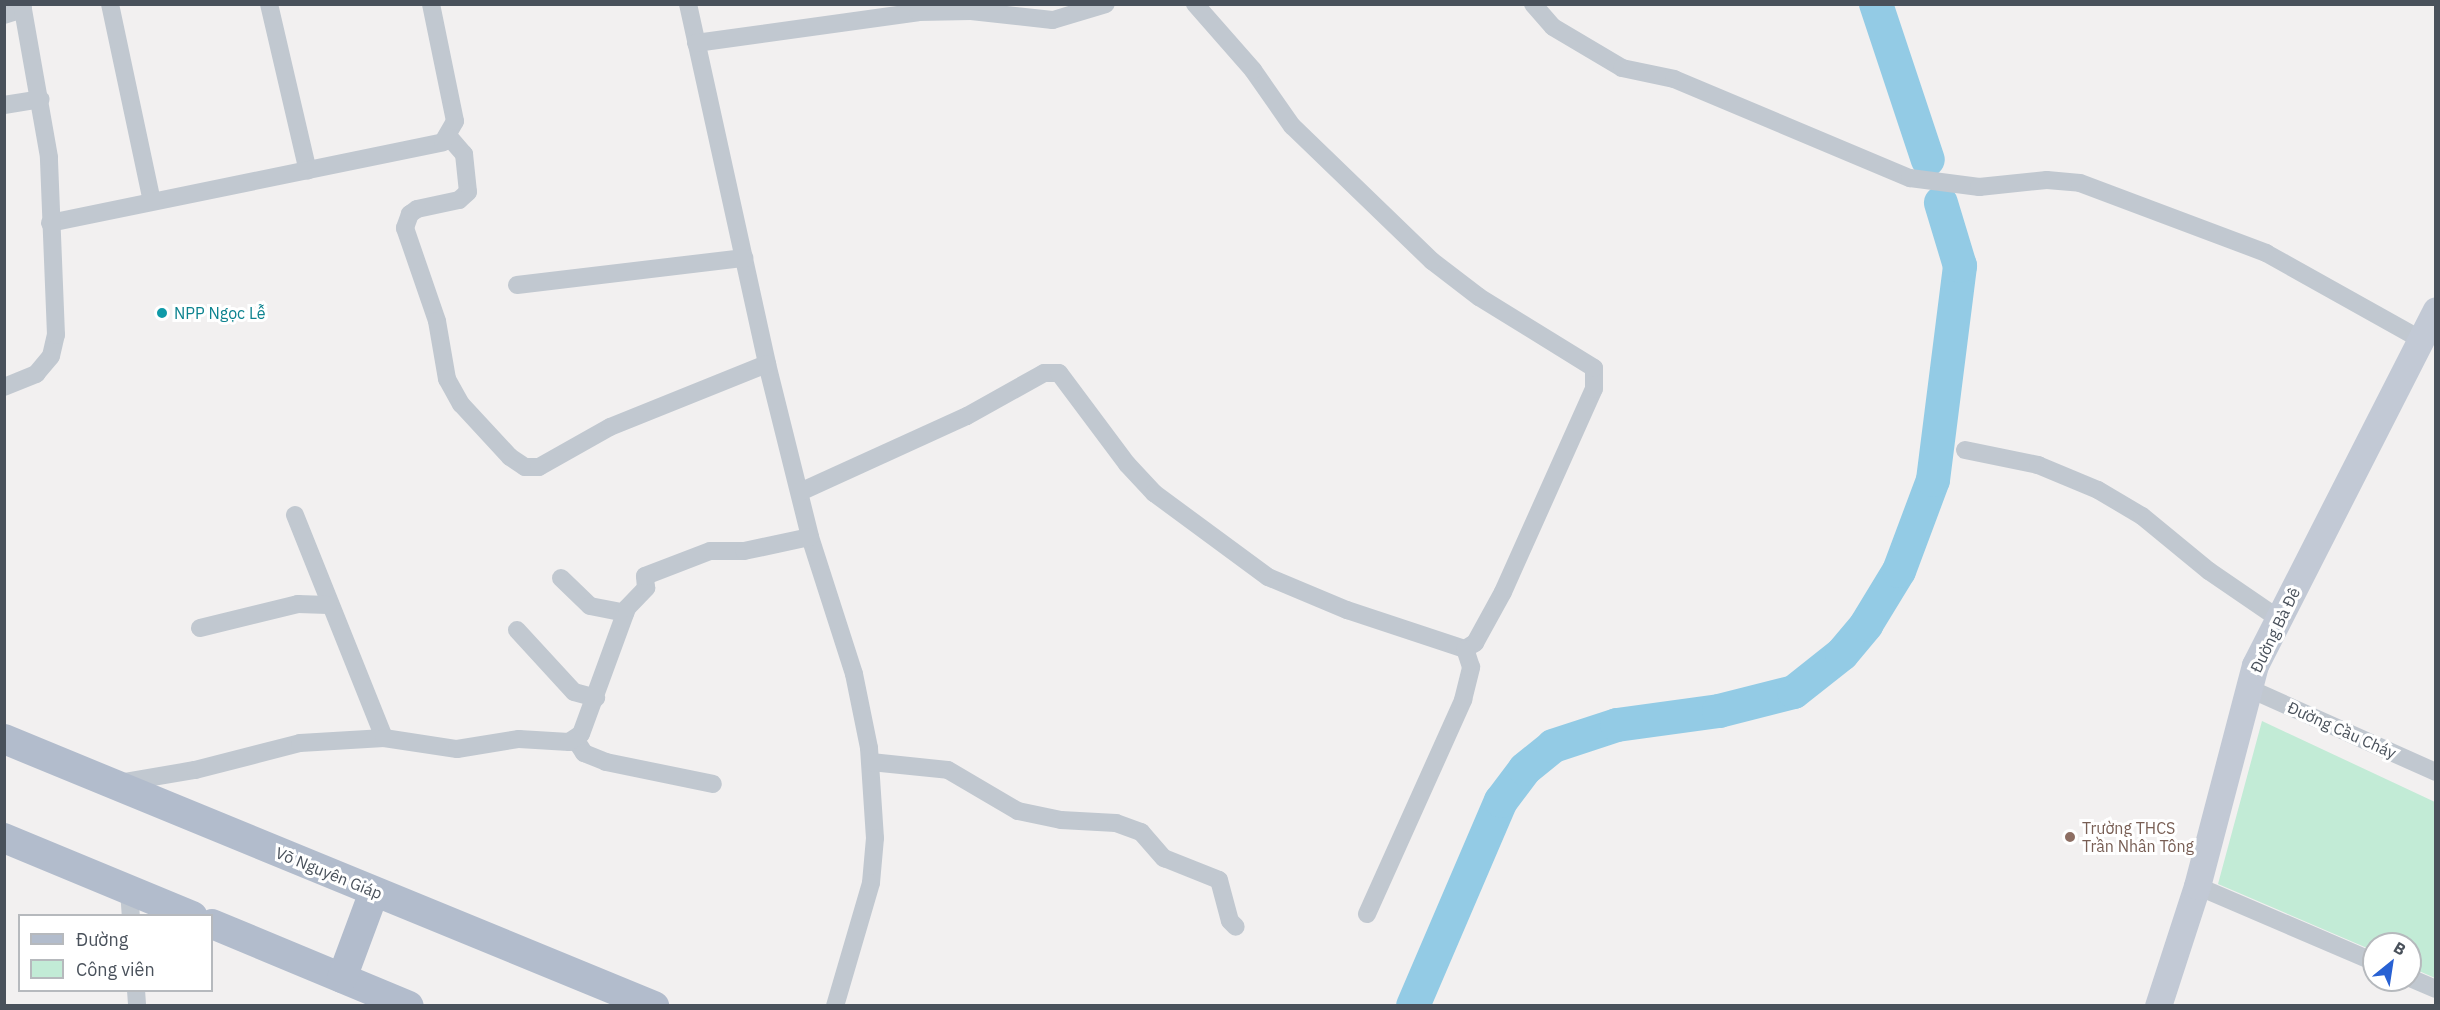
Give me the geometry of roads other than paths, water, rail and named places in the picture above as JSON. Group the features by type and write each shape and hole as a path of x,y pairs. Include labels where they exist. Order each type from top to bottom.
{"main road":[{"name":"Võ Nguyên Giáp","path":"4,739 654,1005"},
{"path":"4,838 130,902 187,914"},
{"path":"342,978 374,892"},
{"path":"213,924 410,1005"}],"street":[{"path":"110,4 152,201"},
{"path":"269,4 308,171"},
{"path":"50,223 443,142 449,137 455,121 431,4"},
{"path":"688,4 767,364 810,537 857,685 871,762 875,838 871,883 835,1005"},
{"path":"696,43 933,8 1043,21 1106,4"},
{"path":"1195,4 1244,59 1292,126 1426,256 1479,297 1589,364 1597,374 1594,389 1503,592 1480,637 1465,649"},
{"path":"1533,4 1552,27 1622,68 1674,79 1910,178 1978,187 2047,180 2080,183 2266,253 2418,338"},
{"path":"4,15 22,7 41,99 49,157 54,346 36,374 4,387"},
{"path":"4,105 41,99"},
{"path":"449,137 464,154 468,192 459,200 417,209 410,214 405,228 437,321 447,379 461,404 510,457 525,467 539,467 610,427 767,364"},
{"path":"517,285 744,258"},
{"name":"Đường Bà Đê","path":"2162,1004 2197,886 2248,688 2279,619 2418,338 2436,310"},
{"path":"800,492 967,416 1044,373 1059,373 1127,464 1154,493 1255,569 1293,590 1465,649"},
{"path":"1965,450 2038,465 2098,490 2142,516 2209,571 2279,619"},
{"path":"296,514 328,605 384,738"},
{"path":"111,784 195,770 300,743 384,738 457,749 519,739 569,742 581,734 625,613 646,588 645,576 710,551 744,551 810,537"},
{"path":"561,578 590,606 625,613"},
{"path":"200,628 298,604 328,605"},
{"path":"517,630 574,692 596,698"},
{"path":"1367,914 1463,700 1471,667 1465,649"},
{"name":"Đường Cầu Cháy","path":"2248,688 2436,772"},
{"path":"575,739 584,753 606,762 713,784"},
{"path":"871,762 948,770 1018,811 1061,820 1116,823 1141,832 1164,858 1219,880 1230,921 1236,927"},
{"path":"2197,886 2362,957"},
{"path":"2422,983 2436,989"}],"waterway":[{"path":"1876,4 1928,160"},
{"path":"1413,1006 1501,801 1525,769 1553,746 1617,725 1719,711 1794,692 1842,654 1866,625 1899,571 1933,480 1960,266 1941,203"}],"place":[{"name":"NPP Ngọc Lễ","path":"162,313"},
{"name":"Trường THCS Trần Nhân Tông","path":"2070,837"}]}
